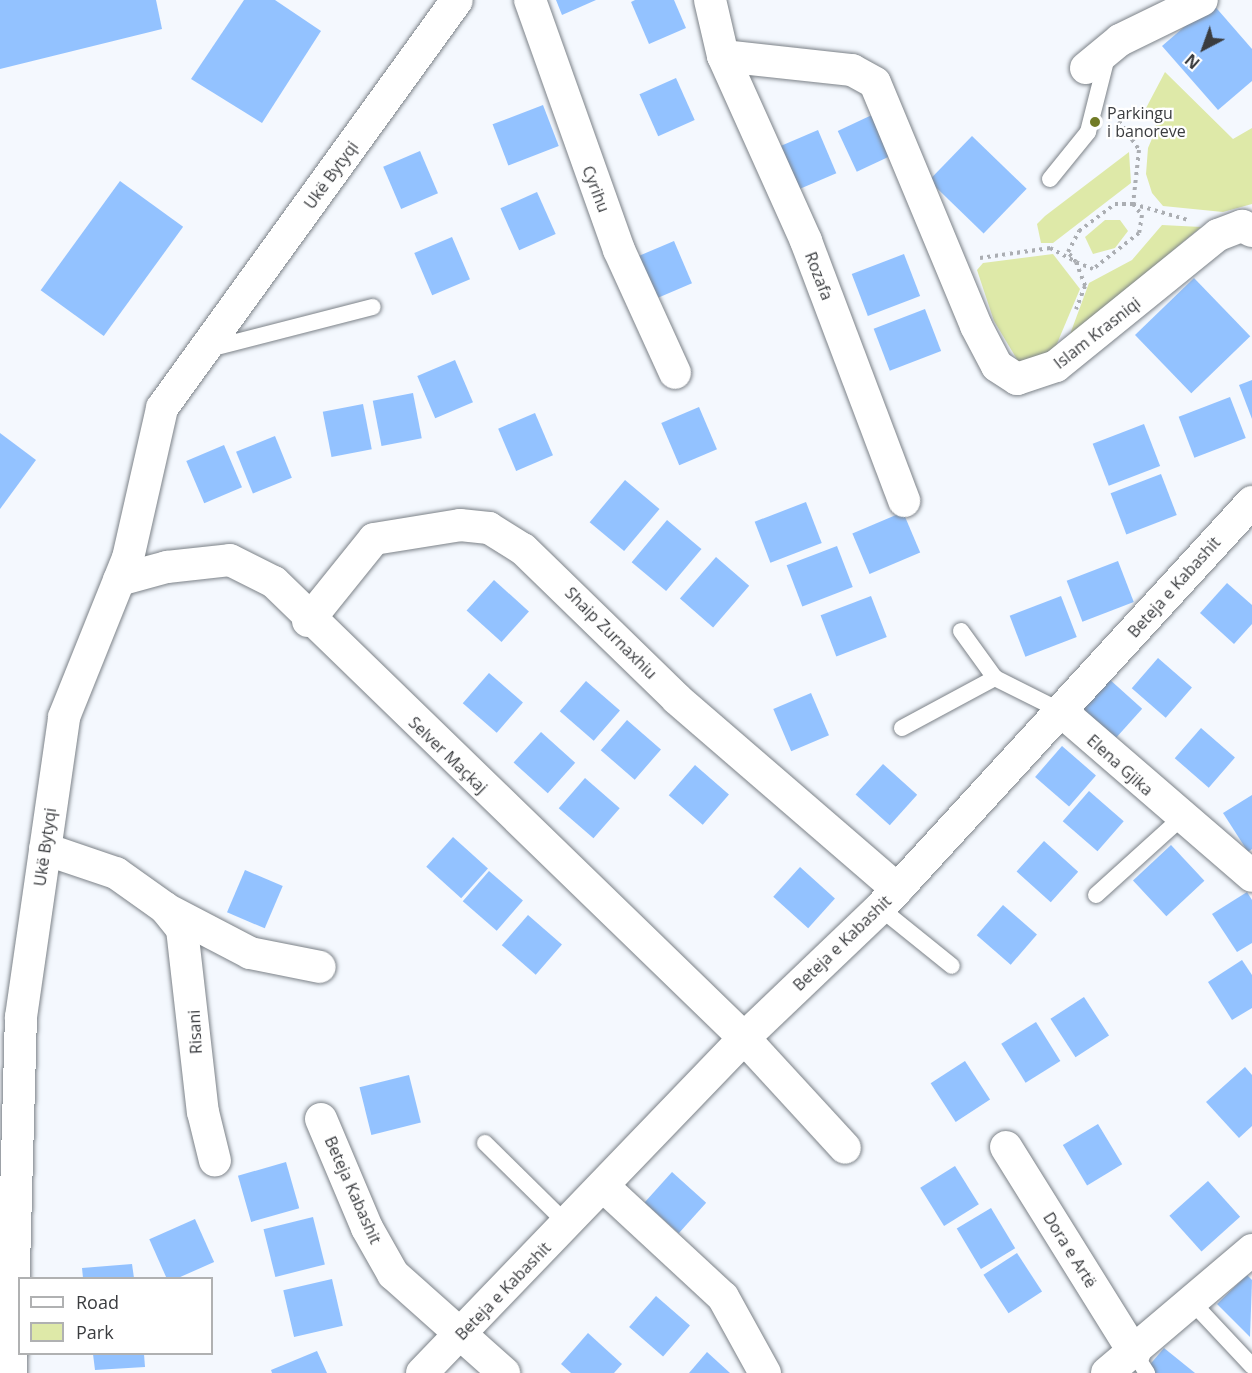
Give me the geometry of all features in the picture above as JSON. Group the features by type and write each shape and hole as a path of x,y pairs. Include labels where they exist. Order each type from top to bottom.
{"street":[{"name":"Ukë Bytyqi","path":"11,1373 10,1048 45,849 64,717 119,580 162,408 457,0"},
{"name":"Cyrihu","path":"530,0 620,250 675,373"},
{"name":"Rozafa","path":"710,0 723,56 806,241 904,501"},
{"path":"1097,59 1202,0"},
{"path":"723,56 866,74 875,83 954,265"},
{"name":"Islam Krasniqi","path":"954,265 997,366 1017,380 1056,366 1218,235 1242,226 1252,231"},
{"name":"Beteja e Kabashit","path":"422,1373 461,1336 744,1038 888,898 1060,711 1246,522"},
{"name":"Shaip Zurnaxhiu","path":"308,621 374,539 425,529 489,528 523,549 677,699 888,898"},
{"name":"Selver Maçkaj","path":"119,580 167,567 230,560 274,582 308,621 744,1038"},
{"name":"Elena Gjika","path":"1060,711 1180,819 1252,876"},
{"name":"Risani","path":"45,849 116,873 165,908 250,953 320,967"},
{"name":"Risani","path":"165,908 182,929 188,954 202,1101 215,1161"},
{"path":"744,1038 845,1148"},
{"name":"Beteja Kabashit","path":"321,1119 367,1228 393,1274 504,1373"},
{"name":"Dora e Artë","path":"1005,1147 1141,1363"},
{"path":"603,1186 723,1297 765,1373"},
{"path":"1107,1373 1141,1363 1192,1302 1252,1250"}],"lane":[{"path":"1050,178 1088,132 1097,59"},
{"path":"204,350 373,307"},
{"path":"961,631 995,678 1060,711"},
{"path":"902,728 995,678"},
{"path":"1096,895 1180,819"},
{"path":"888,898 952,966"},
{"path":"485,1143 567,1224"},
{"path":"1192,1302 1252,1366"}],"path":[{"path":"954,265 1050,248 1093,269 1129,246 1139,233 1142,215 1133,204 1139,150 1119,121"},
{"path":"1073,318 1086,286 1076,262 1068,252 1078,231 1115,204 1133,204 1195,221"}],"green space":[{"path":"1165,72 1233,139 1252,128 1252,204 1223,212 1163,206 1152,193 1146,174 1148,148 1157,127 1145,110"},
{"path":"1129,152 1131,183 1053,243 1041,243 1037,224"},
{"path":"1105,220 1120,220 1128,231 1115,248 1093,254 1085,237"},
{"path":"1162,225 1201,227 1069,337 1089,283 1132,260"},
{"path":"1053,254 1080,289 1053,353 1036,364 1018,361 994,321 977,270 983,263"}],"building":[{"path":"0,0 156,0 162,29 0,69"},
{"path":"244,0 275,0 321,31 262,123 191,79"},
{"path":"556,0 596,0 562,15"},
{"path":"635,0 674,0 686,28 649,44 631,2"},
{"path":"1212,3 1252,49 1252,81 1218,110 1162,46"},
{"path":"676,78 695,120 658,136 639,94"},
{"path":"543,105 559,146 508,165 493,124"},
{"path":"874,114 893,155 857,172 838,131"},
{"path":"818,130 836,173 800,189 781,146"},
{"path":"972,136 1027,189 984,233 929,181"},
{"path":"420,151 438,193 401,209 383,167"},
{"path":"120,181 183,227 104,336 41,290"},
{"path":"537,192 556,234 519,250 500,208"},
{"path":"452,237 470,279 432,295 414,253"},
{"path":"674,241 692,283 655,299 637,257"},
{"path":"904,254 920,296 868,316 852,274"},
{"path":"1194,278 1250,336 1191,393 1135,335"},
{"path":"925,309 941,351 890,371 874,329"},
{"path":"455,360 473,402 435,418 417,376"},
{"path":"1252,380 1252,419 1239,385"},
{"path":"413,393 422,438 382,446 373,401"},
{"path":"1230,397 1246,438 1194,458 1179,417"},
{"path":"363,404 372,449 332,457 323,412"},
{"path":"699,407 717,449 679,465 661,423"},
{"path":"535,413 553,455 516,471 498,429"},
{"path":"1144,424 1160,466 1109,486 1093,444"},
{"path":"0,433 36,460 0,509"},
{"path":"275,436 292,478 253,493 236,452"},
{"path":"224,445 242,487 204,503 186,461"},
{"path":"1161,474 1177,515 1126,534 1111,493"},
{"path":"625,480 659,509 624,551 590,522"},
{"path":"806,502 822,543 770,563 755,522"},
{"path":"903,512 920,553 870,574 852,533"},
{"path":"667,520 701,549 666,591 632,562"},
{"path":"837,546 853,587 802,606 787,565"},
{"path":"716,557 749,586 713,627 680,599"},
{"path":"1118,561 1134,602 1082,622 1067,581"},
{"path":"494,580 529,611 501,642 467,610"},
{"path":"1227,583 1252,605 1252,624 1234,644 1200,613"},
{"path":"871,596 887,637 836,656 821,615"},
{"path":"1061,596 1077,637 1025,657 1010,616"},
{"path":"1158,658 1192,688 1166,718 1132,688"},
{"path":"489,673 523,703 497,733 463,703"},
{"path":"1108,678 1142,709 1115,739 1081,708"},
{"path":"586,681 620,711 594,741 560,711"},
{"path":"811,693 829,735 791,751 773,709"},
{"path":"627,720 661,750 635,780 601,750"},
{"path":"1201,728 1235,758 1209,788 1175,758"},
{"path":"541,732 575,763 548,793 514,762"},
{"path":"1062,746 1096,776 1069,806 1035,777"},
{"path":"883,764 917,795 890,825 856,794"},
{"path":"695,765 729,795 703,825 669,795"},
{"path":"585,778 620,808 593,838 559,808"},
{"path":"1089,791 1124,821 1097,851 1063,821"},
{"path":"1252,795 1252,849 1248,852 1223,813"},
{"path":"453,837 488,868 461,898 426,867"},
{"path":"1044,841 1078,872 1051,902 1017,871"},
{"path":"1171,845 1204,881 1166,916 1133,880"},
{"path":"800,867 835,898 808,928 773,897"},
{"path":"245,870 283,886 265,928 227,912"},
{"path":"489,871 523,901 497,931 463,901"},
{"path":"1247,892 1252,900 1252,943 1237,952 1212,914"},
{"path":"1003,905 1037,935 1011,965 977,935"},
{"path":"528,915 562,945 536,975 502,945"},
{"path":"1242,960 1252,975 1252,1008 1232,1020 1208,982"},
{"path":"1084,997 1109,1036 1076,1057 1050,1019"},
{"path":"1036,1022 1060,1061 1026,1083 1001,1044"},
{"path":"965,1061 990,1100 956,1122 931,1083"},
{"path":"1245,1067 1252,1075 1252,1126 1239,1138 1206,1102"},
{"path":"409,1075 421,1123 371,1135 360,1087"},
{"path":"1098,1124 1122,1164 1087,1185 1063,1145"},
{"path":"286,1162 299,1208 251,1222 238,1176"},
{"path":"955,1166 979,1204 944,1226 920,1188"},
{"path":"672,1172 706,1203 679,1233 645,1202"},
{"path":"1208,1181 1240,1217 1201,1251 1169,1216"},
{"path":"991,1208 1015,1248 981,1269 957,1229"},
{"path":"313,1217 325,1265 275,1277 264,1229"},
{"path":"195,1219 214,1262 180,1277 166,1277 149,1239"},
{"path":"1017,1253 1042,1292 1009,1313 983,1275"},
{"path":"132,1264 134,1277 83,1277 82,1268"},
{"path":"1247,1275 1252,1280 1250,1337 1217,1304"},
{"path":"332,1279 343,1326 294,1337 283,1290"},
{"path":"656,1296 690,1326 663,1356 629,1327"},
{"path":"588,1333 622,1364 614,1373 571,1373 561,1364"},
{"path":"1164,1348 1195,1373 1152,1373 1147,1368"},
{"path":"317,1351 327,1373 272,1373 271,1370"},
{"path":"707,1352 730,1373 689,1373"},
{"path":"93,1355 144,1355 145,1367 95,1370"}],"place":[{"name":"Parkingu i banoreve","path":"1095,122"}]}
